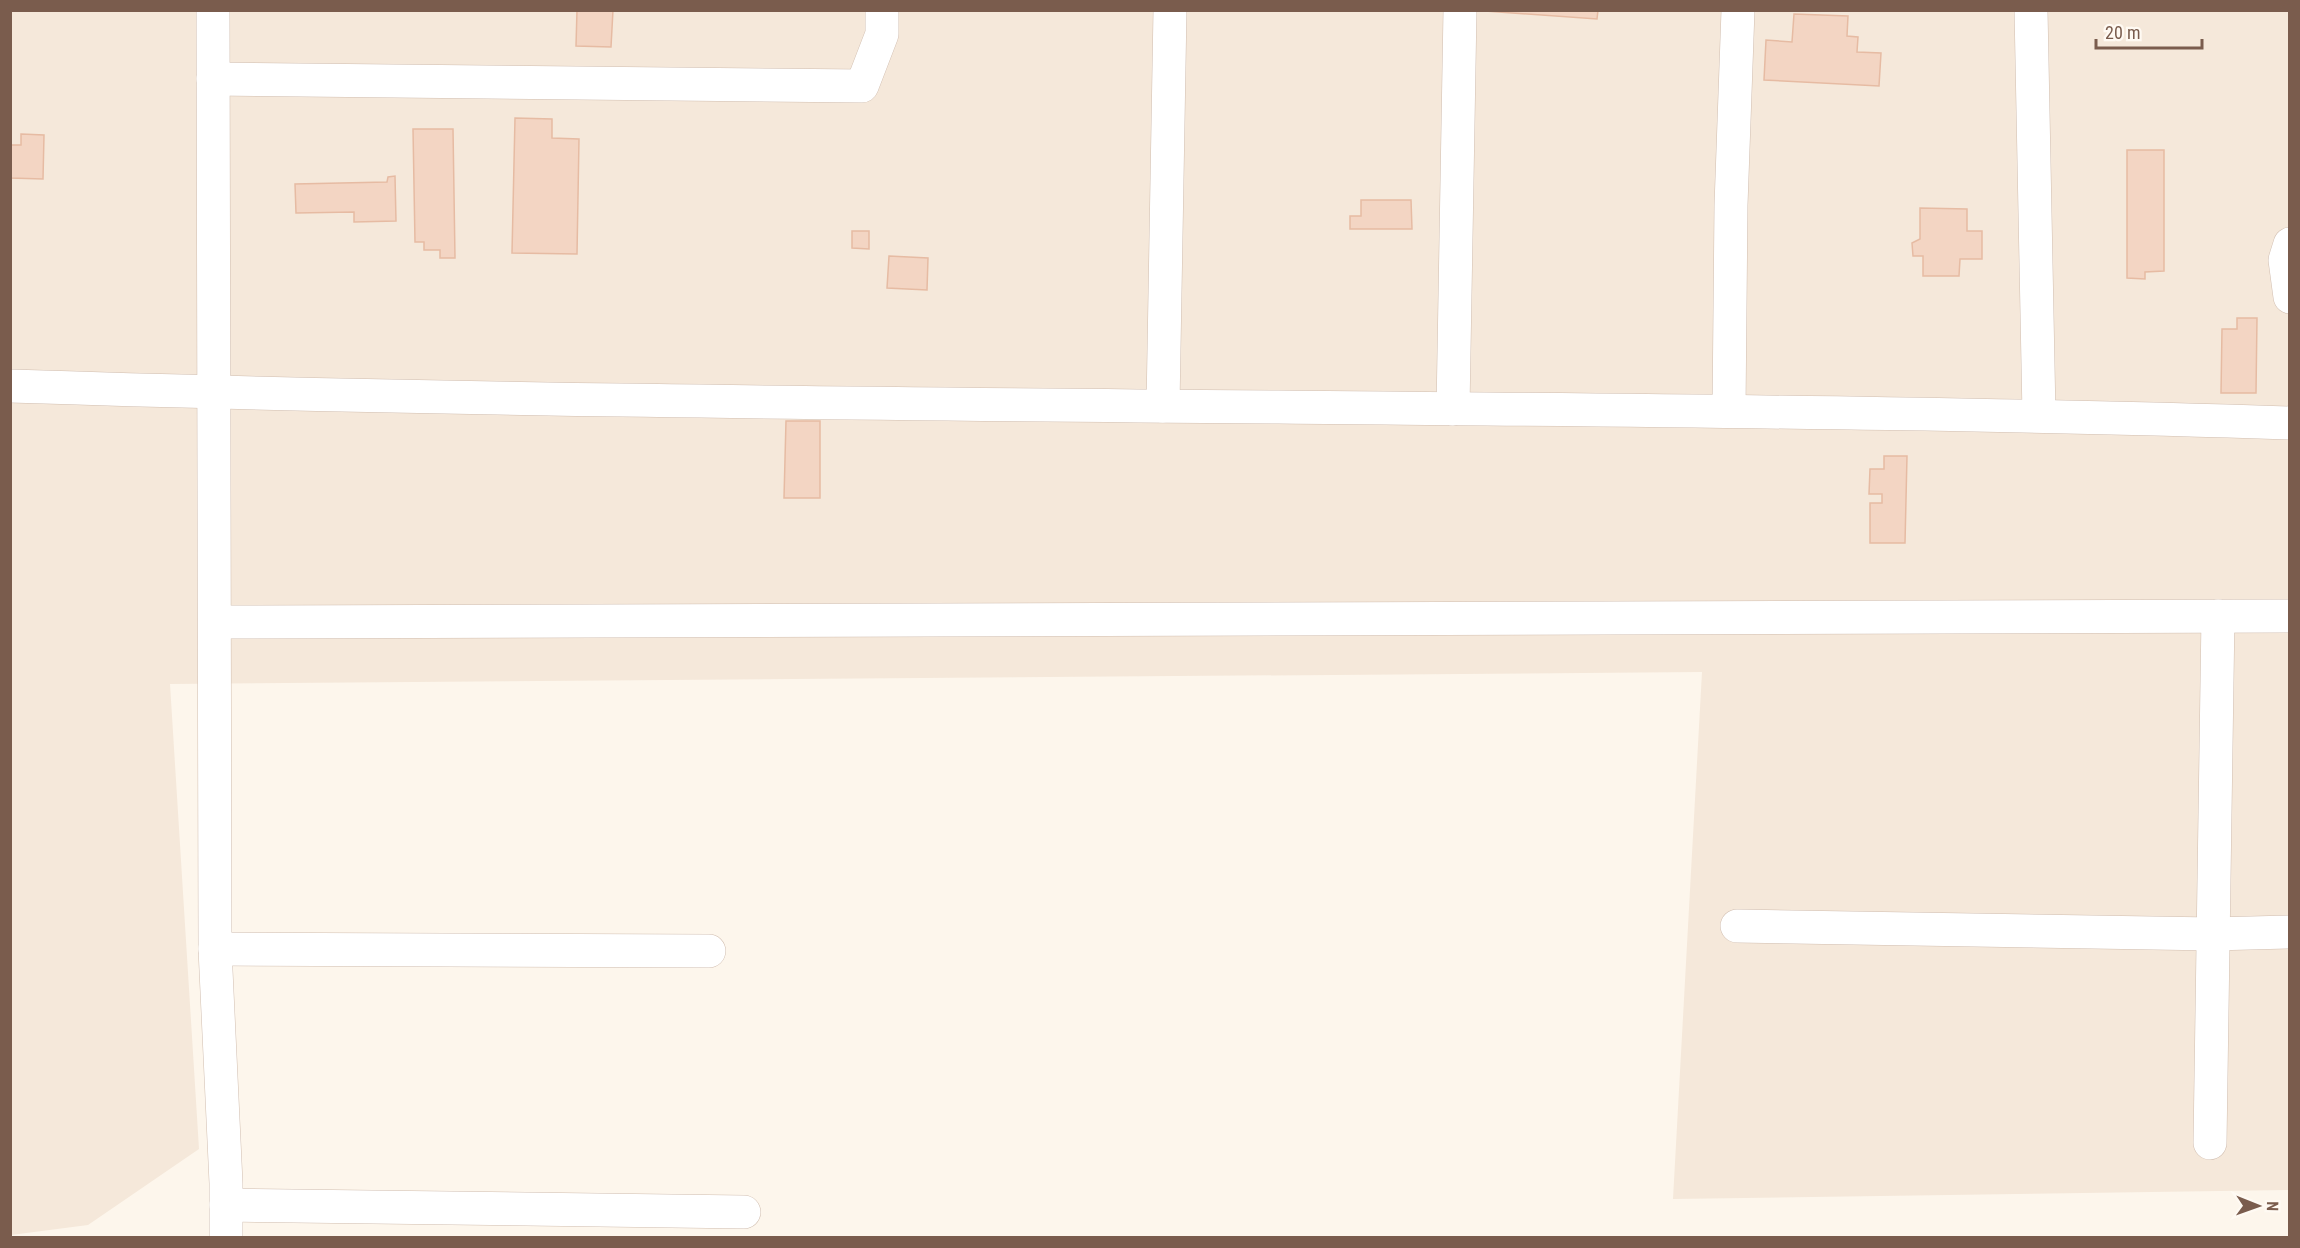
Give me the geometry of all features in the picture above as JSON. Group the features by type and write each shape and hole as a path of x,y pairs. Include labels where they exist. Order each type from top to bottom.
{"street":[{"path":"213,10 215,949 226,1238"},
{"path":"213,79 862,86 882,34 882,10"},
{"path":"1163,406 1170,10"},
{"path":"1453,409 1460,10"},
{"path":"1729,411 1731,205 1737,10"},
{"path":"2031,10 2038,415"},
{"path":"2289,244 2284,260 2289,297"},
{"path":"10,386 213,392 1163,406 2038,415 2289,423"},
{"path":"2210,1143 2217,616"},
{"path":"214,622 2289,616"},
{"path":"1737,926 2213,934 2289,932"},
{"path":"215,949 709,951"},
{"path":"226,1205 546,1223 744,1212"}],"shaded area":[{"path":"10,11 2289,11 2289,1190 1673,1199 1702,672 170,684 199,1149 88,1225 11,1235"}],"building":[{"path":"577,10 613,10 611,47 576,46"},
{"path":"1471,10 1598,10 1597,19"},
{"path":"1794,14 1848,16 1847,36 1858,37 1857,52 1881,53 1879,86 1764,80 1766,40 1792,42"},
{"path":"515,118 552,119 552,138 579,139 577,254 512,253"},
{"path":"413,129 453,129 455,258 440,258 440,250 424,250 424,242 415,242"},
{"path":"21,134 44,135 43,179 10,178 10,145 21,145"},
{"path":"2127,150 2164,150 2164,271 2145,272 2145,279 2127,278"},
{"path":"395,176 396,221 354,222 354,212 296,213 295,184 387,182 388,177"},
{"path":"1361,200 1411,200 1412,229 1350,229 1350,216 1361,216"},
{"path":"1920,208 1967,209 1967,231 1982,231 1982,259 1960,259 1959,276 1923,276 1923,256 1913,256 1912,243 1920,239"},
{"path":"852,231 869,231 869,249 852,248"},
{"path":"889,256 928,258 927,290 887,288"},
{"path":"2237,318 2257,318 2256,393 2221,393 2222,329 2237,329"},
{"path":"786,421 820,421 820,498 784,498"},
{"path":"1884,456 1907,456 1905,543 1870,543 1870,503 1882,503 1882,494 1869,494 1870,469 1884,469"}]}
